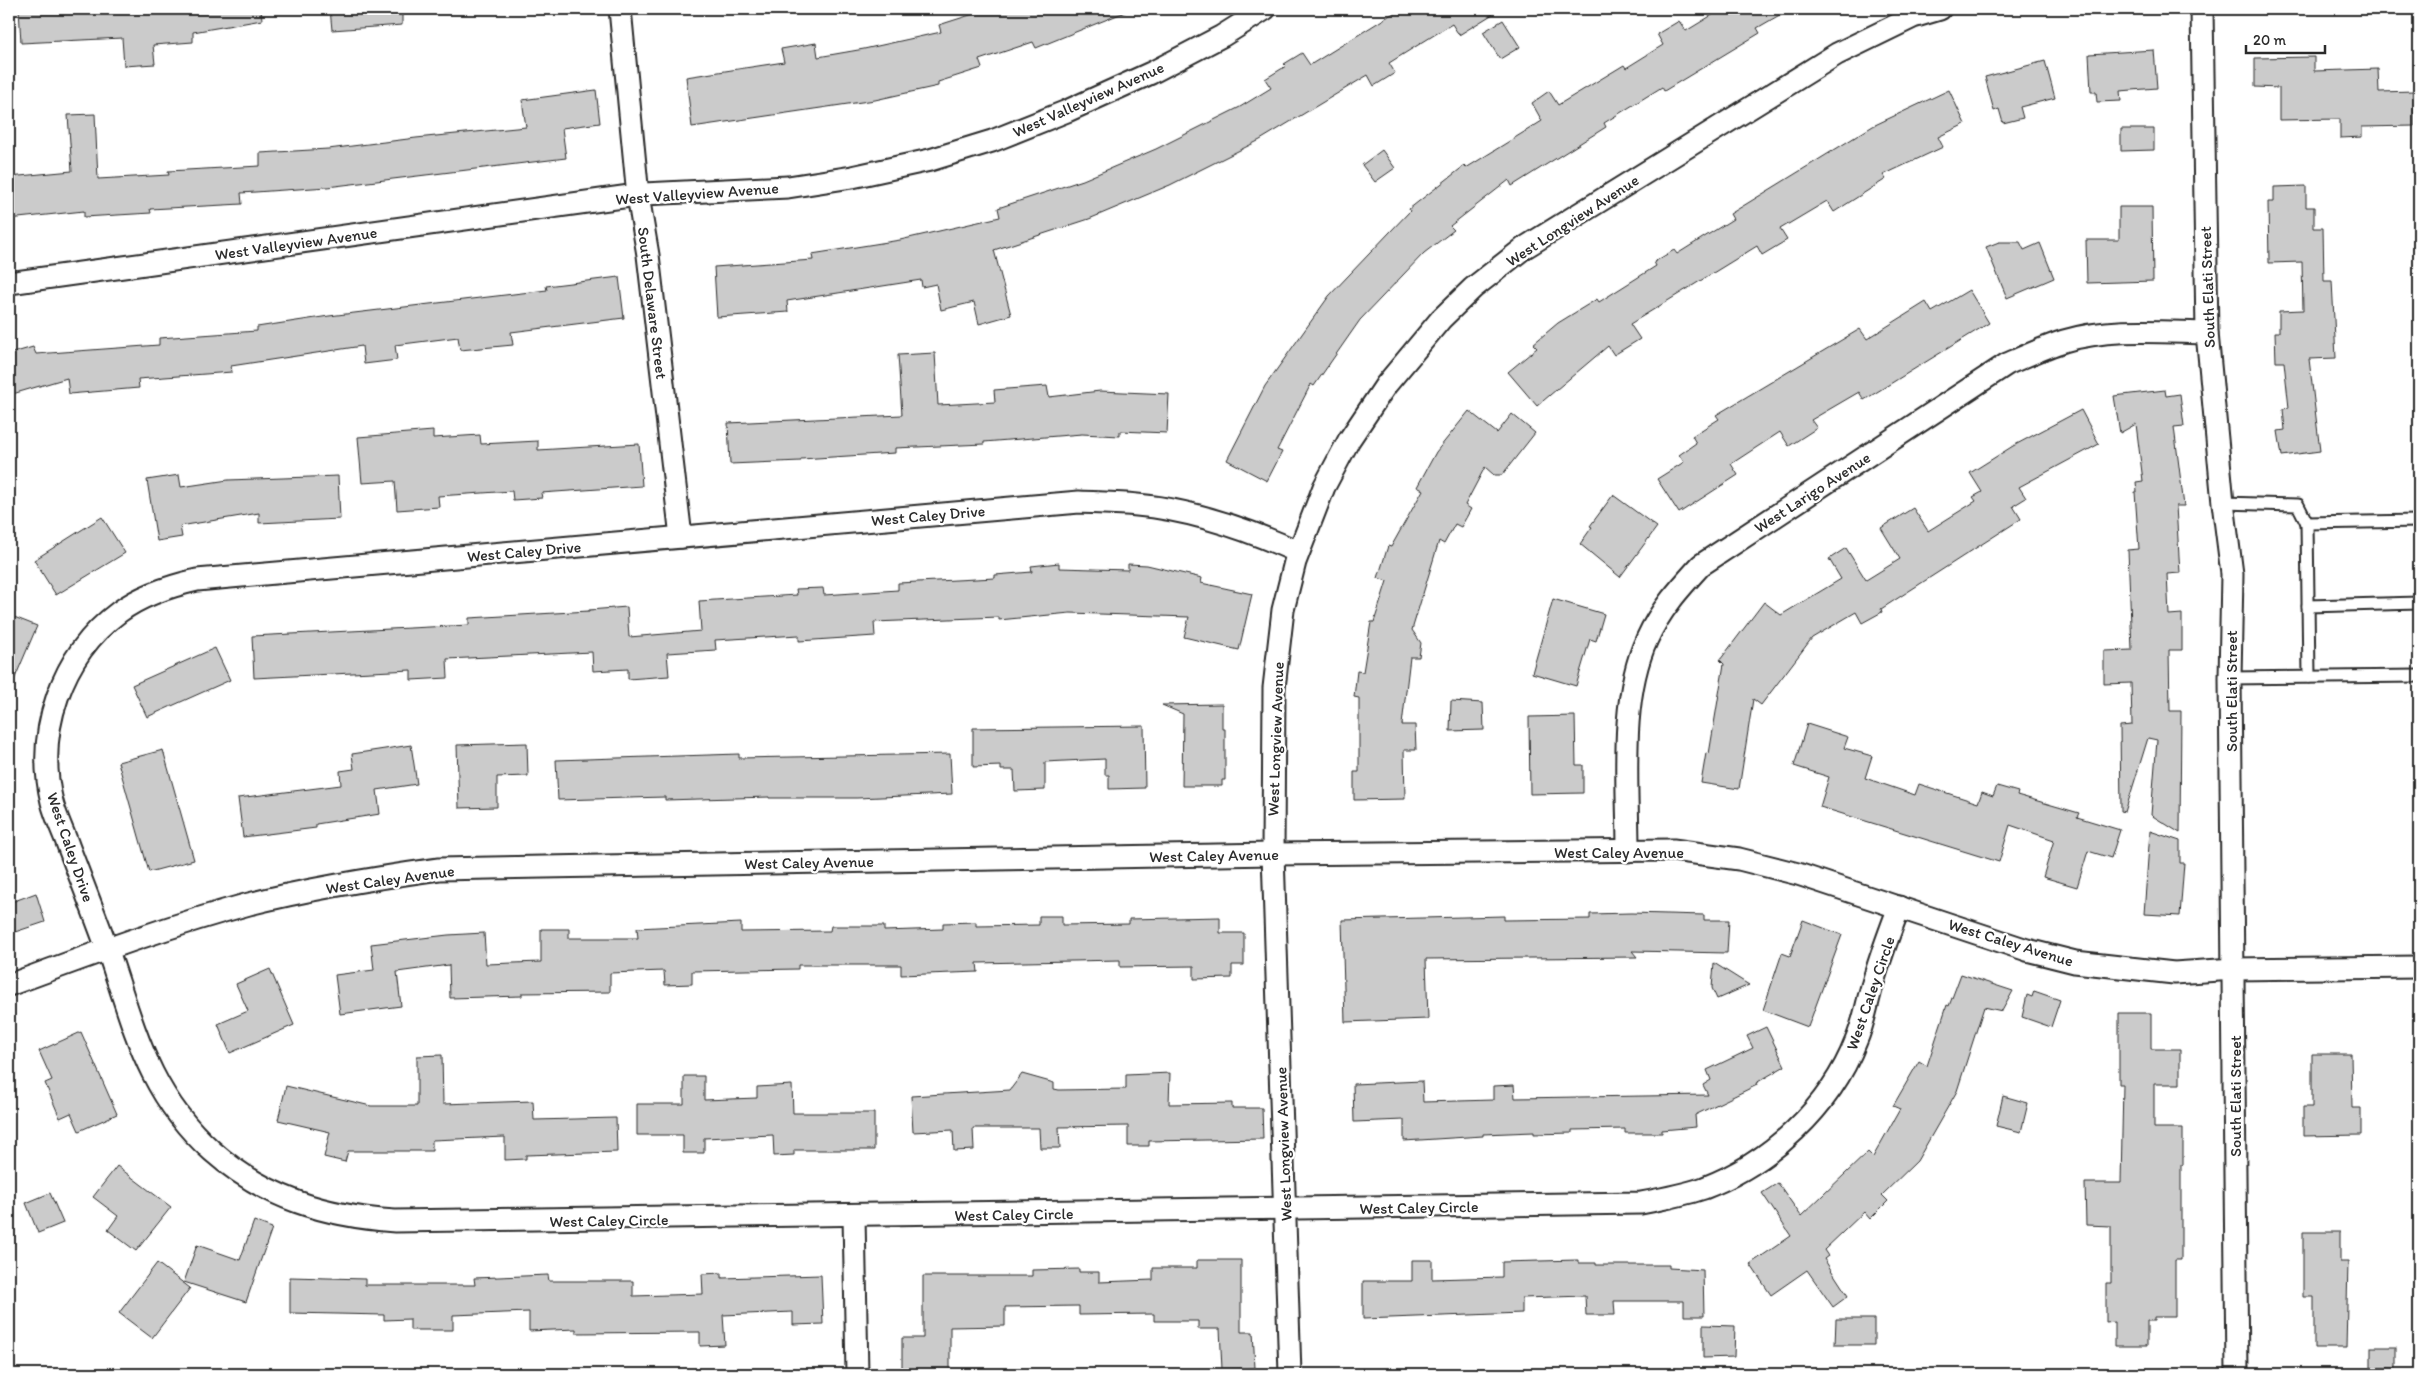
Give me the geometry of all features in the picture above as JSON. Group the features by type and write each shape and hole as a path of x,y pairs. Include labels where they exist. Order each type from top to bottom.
{"street":[{"name":"South Delaware Street","path":"620,9 638,196 648,255 681,537"},
{"name":"West Valleyview Avenue","path":"9,283 638,196 788,187 852,177 930,160 992,141 1066,112 1151,73 1222,36 1265,9"},
{"name":"West Longview Avenue","path":"1290,1374 1273,854 1274,688 1283,610 1298,552 1324,487 1349,440 1386,385 1441,319 1473,288 1524,248 1837,54 1913,17 1940,9"},
{"name":"South Elati Street","path":"2202,9 2207,333 2223,503 2232,574 2230,678 2237,1374"},
{"name":"West Larigo Avenue","path":"1628,851 1629,713 1640,657 1660,615 1675,593 1701,565 2007,364 2042,349 2088,336 2126,332 2207,333"},
{"name":"West Caley Drive","path":"107,949 52,804 47,761 48,732 64,678 80,652 120,612 144,597 175,584 197,580 1079,502 1138,505 1180,512 1244,529 1298,552"},
{"name":"West Caley Avenue","path":"9,984 107,949 250,904 352,881 439,869 1273,854 1674,850 1739,859 1798,874 2027,950 2075,962 2174,973 2234,969 2419,967"},
{"name":"West Caley Circle","path":"107,949 136,1040 158,1085 182,1120 212,1151 238,1172 263,1187 307,1207 354,1218 413,1222 1641,1203 1704,1188 1732,1175 1757,1161 1804,1122 1821,1102 1843,1067 1856,1041 1872,984 1899,907"},
{"path":"854,1216 857,1374"}],"lane":[{"path":"2223,503 2298,505 2307,523 2309,678"},
{"path":"2307,523 2419,521"},
{"path":"2308,606 2419,604"},
{"path":"2230,678 2419,676"}],"building":[{"path":"19,9 261,9 262,20 193,32 193,42 153,45 155,64 124,66 122,38 21,43"},
{"path":"330,9 402,9 402,25 332,30"},
{"path":"989,9 1130,10 1036,48 1033,42 979,60 982,68 938,82 938,86 875,100 692,127 686,77 784,62 781,49 816,43 818,57 941,32 939,25"},
{"path":"1400,9 1501,9 1459,35 1452,24 1389,63 1395,73 1374,86 1368,75 1260,140 1170,185 1089,219 994,250 1011,315 979,324 974,302 941,310 936,284 922,287 921,280 787,301 788,312 717,317 714,267 813,260 812,254 900,240 1000,217 998,208 1083,180 1156,149 1240,107 1271,88 1265,79 1286,66 1284,64 1302,53 1310,65"},
{"path":"1722,9 1790,9 1757,28 1760,33 1664,91 1662,87 1604,123 1606,127 1512,186 1509,180 1450,226 1454,230 1424,253 1360,320 1314,386 1311,384 1277,450 1282,452 1267,481 1227,460 1265,386 1329,296 1410,211 1409,209 1464,166 1466,168 1542,121 1532,103 1549,91 1558,105 1624,65 1626,68 1663,45 1657,34 1679,21 1686,31"},
{"path":"1503,20 1520,47 1500,59 1483,32"},
{"path":"2154,50 2157,88 2120,91 2121,101 2097,102 2096,92 2091,92 2089,54"},
{"path":"2314,57 2314,71 2378,69 2379,92 2414,91 2414,126 2362,127 2362,137 2340,138 2340,119 2279,120 2279,88 2255,87 2255,58"},
{"path":"2045,61 2055,98 2020,107 2023,118 2003,123 1999,109 1994,111 1985,77"},
{"path":"596,90 600,123 562,128 566,158 327,187 241,193 242,204 150,209 151,213 84,217 84,211 9,219 9,177 72,171 68,115 95,114 98,179 169,175 168,171 260,166 260,153 328,149 526,127 522,100"},
{"path":"1949,90 1965,124 1938,137 1943,147 1883,175 1886,179 1834,212 1827,201 1780,229 1787,240 1762,255 1757,246 1630,324 1640,339 1614,355 1608,346 1537,406 1508,372 1537,348 1533,344 1558,323 1597,299 1599,302 1656,266 1654,262 1674,250 1677,254 1733,219 1730,214 1873,126"},
{"path":"2121,129 2154,129 2154,150 2121,151"},
{"path":"1382,150 1395,168 1375,182 1362,165"},
{"path":"2306,186 2306,207 2314,207 2314,228 2323,228 2324,281 2332,281 2336,358 2309,359 2320,451 2282,456 2278,431 2285,430 2283,409 2289,408 2284,362 2276,362 2275,332 2279,332 2279,311 2303,310 2302,262 2269,263 2268,202 2274,202 2274,187"},
{"path":"2119,207 2152,207 2153,281 2087,283 2086,240 2119,240"},
{"path":"1999,242 2020,242 2024,250 2040,243 2054,278 2007,298 1986,247"},
{"path":"619,277 624,318 511,332 513,345 460,350 458,337 395,345 397,360 364,364 362,346 231,366 232,372 138,379 139,388 69,394 67,378 9,395 9,354 33,347 36,354 159,345 159,338 257,331 257,327 329,316 547,290 546,286"},
{"path":"1969,290 1989,323 1864,400 1859,392 1811,420 1817,428 1789,446 1780,432 1731,464 1738,475 1679,513 1657,479 1684,462 1679,455 1696,443 1692,436 1719,419 1716,415 1860,329 1867,339 1926,302 1932,312"},
{"path":"935,353 938,405 995,402 994,390 1047,386 1049,397 1100,391 1169,394 1167,433 1120,431 1120,436 1082,434 984,442 984,444 895,448 895,453 801,459 801,461 730,464 728,423 902,415 898,355"},
{"path":"2165,390 2166,396 2180,394 2184,426 2174,427 2184,506 2176,506 2180,573 2167,574 2169,615 2182,614 2182,650 2169,650 2170,711 2181,711 2180,833 2151,815 2157,740 2148,738 2125,812 2121,811 2120,726 2132,725 2131,683 2104,684 2104,651 2132,650 2128,550 2139,549 2135,492 2137,492 2136,482 2143,481 2136,424 2120,433 2114,396"},
{"path":"2081,410 2099,444 2019,487 2026,498 2013,506 2021,519 1881,609 1882,612 1862,623 1856,612 1812,638 1761,705 1753,699 1739,789 1701,783 1706,753 1709,754 1724,664 1720,660 1764,602 1781,615 1841,579 1829,559 1846,548 1866,580 1900,559 1881,528 1913,508 1928,531 1976,501 1973,497 1982,492 1970,473 2013,446"},
{"path":"1469,411 1497,433 1512,414 1535,433 1502,475 1494,475 1485,467 1465,505 1471,509 1461,527 1455,524 1444,544 1439,541 1412,630 1421,643 1419,657 1410,657 1402,725 1415,725 1416,750 1404,750 1405,799 1354,800 1354,772 1359,772 1359,698 1354,697 1357,671 1363,672 1371,622 1374,622 1387,581 1378,578 1388,546 1391,547 1423,490 1417,487 1436,452"},
{"path":"433,431 433,438 480,435 481,444 538,441 538,450 639,444 642,486 541,493 542,498 513,500 512,491 438,496 439,507 397,510 395,481 362,483 358,437"},
{"path":"179,475 181,487 228,480 338,476 340,519 259,523 259,513 180,526 182,537 157,541 147,480"},
{"path":"1613,495 1657,527 1620,577 1580,544 1592,527 1590,526"},
{"path":"102,517 125,553 56,595 34,560"},
{"path":"1059,563 1059,568 1128,570 1128,564 1147,565 1202,578 1201,583 1252,594 1239,650 1184,637 1189,617 1070,613 999,620 999,617 874,622 875,636 799,641 799,635 715,640 716,650 667,653 669,676 628,679 628,669 593,671 592,652 447,659 448,678 411,680 411,670 254,678 252,636 469,625 469,618 627,607 629,637 701,631 699,601 797,595 796,589 823,588 824,595 898,590 898,583 995,578 995,575 1032,572 1031,566"},
{"path":"1553,599 1604,614 1596,641 1590,639 1576,686 1532,673"},
{"path":"9,615 37,626 9,692"},
{"path":"215,648 230,680 147,717 132,685"},
{"path":"1451,701 1483,703 1484,730 1450,731"},
{"path":"1222,704 1222,729 1225,729 1225,780 1222,780 1222,786 1182,786 1183,714 1162,705"},
{"path":"1575,716 1576,765 1583,765 1583,793 1530,794 1529,717"},
{"path":"1807,724 1848,737 1844,748 1872,756 1865,778 1915,795 1919,784 1978,803 1982,792 1993,796 1997,786 2018,792 2017,795 2079,813 2077,817 2120,830 2111,858 2088,851 2077,887 2043,877 2054,840 2010,825 1999,862 1820,807 1829,777 1794,766"},
{"path":"1144,726 1145,788 1109,789 1109,775 1105,775 1105,759 1045,762 1045,790 1015,791 1014,770 1001,770 1001,766 973,767 973,728"},
{"path":"527,743 528,776 497,777 497,807 459,808 457,745"},
{"path":"411,745 417,784 377,790 380,814 316,824 316,828 243,837 238,798 341,785 340,771 354,769 352,754"},
{"path":"163,750 194,860 149,872 118,762"},
{"path":"739,754 739,758 950,754 952,794 857,798 769,797 665,800 665,797 558,800 556,760"},
{"path":"2150,831 2180,841 2180,863 2184,863 2180,916 2144,914"},
{"path":"36,893 45,922 9,934 9,903"},
{"path":"1590,914 1704,915 1704,920 1729,920 1727,953 1632,951 1637,957 1426,959 1428,1019 1345,1022 1342,920 1504,916 1504,920 1590,919"},
{"path":"1039,916 1062,916 1062,925 1129,924 1129,919 1220,917 1220,933 1244,933 1244,965 1232,965 1232,978 1194,979 1194,966 1120,967 1120,960 977,963 978,972 901,975 901,965 798,965 798,969 692,971 692,984 665,985 664,971 610,973 610,992 522,993 522,996 450,998 449,965 397,972 401,1006 340,1014 335,975 374,970 371,944 448,935 484,933 486,964 541,962 541,929 569,929 569,938 638,938 637,928 741,923 741,932 830,931 831,926 884,926 884,931 943,929 943,923 976,922 976,926 1039,925"},
{"path":"1803,920 1842,935 1808,1027 1763,1010 1782,953 1790,956"},
{"path":"1714,963 1749,985 1717,999 1712,988"},
{"path":"270,969 294,1025 230,1053 218,1024 248,1011 236,984"},
{"path":"1961,974 2013,991 2002,1011 1984,1007 1957,1091 1917,1161 1882,1195 1888,1201 1870,1219 1864,1212 1824,1250 1828,1256 1824,1259 1848,1296 1833,1307 1807,1270 1771,1295 1750,1264 1791,1236 1762,1193 1778,1183 1801,1216 1868,1152 1873,1157 1900,1109 1893,1106 1919,1061 1927,1066 1947,1005 1949,1006"},
{"path":"2034,991 2060,1000 2051,1027 2022,1017 2027,995 2032,997"},
{"path":"2119,1013 2151,1013 2151,1049 2180,1049 2180,1084 2154,1084 2154,1128 2183,1128 2181,1260 2175,1260 2175,1317 2154,1317 2154,1321 2147,1321 2147,1346 2115,1346 2115,1322 2106,1323 2106,1283 2111,1283 2111,1226 2086,1225 2085,1183 2121,1183 2123,1084 2119,1084"},
{"path":"1766,1027 1785,1066 1756,1083 1757,1085 1695,1115 1696,1127 1662,1130 1662,1133 1625,1133 1625,1129 1572,1130 1572,1133 1483,1134 1483,1136 1404,1141 1404,1120 1354,1122 1353,1084 1422,1081 1423,1102 1493,1100 1493,1086 1514,1085 1515,1098 1708,1095 1703,1085 1711,1080 1707,1070 1753,1048 1747,1036"},
{"path":"81,1032 117,1114 79,1131 71,1113 60,1118 45,1083 52,1080 39,1051"},
{"path":"2312,1054 2351,1054 2352,1108 2361,1108 2361,1135 2303,1136 2303,1107 2312,1107"},
{"path":"442,1055 443,1104 533,1101 534,1120 616,1118 617,1152 526,1155 526,1159 505,1160 505,1137 432,1140 432,1151 348,1151 345,1162 324,1157 330,1132 278,1120 286,1086 371,1106 417,1106 417,1056"},
{"path":"1170,1073 1169,1104 1232,1103 1232,1108 1262,1108 1263,1139 1149,1141 1149,1146 1128,1146 1128,1126 1059,1127 1060,1148 1040,1148 1039,1128 973,1128 974,1150 954,1151 953,1130 913,1132 911,1096 1010,1090 1022,1074 1054,1083 1054,1089 1059,1090 1126,1089 1126,1075"},
{"path":"684,1076 704,1076 704,1100 757,1098 757,1087 792,1085 793,1113 874,1113 874,1150 794,1150 794,1155 774,1156 773,1135 704,1138 704,1153 683,1153 683,1135 637,1135 637,1104 684,1104"},
{"path":"2003,1096 2028,1103 2021,1132 1996,1126"},
{"path":"117,1166 171,1207 136,1251 108,1230 118,1216 93,1197"},
{"path":"50,1193 63,1223 38,1233 26,1203"},
{"path":"254,1221 272,1228 246,1302 184,1282 197,1245 240,1260"},
{"path":"2303,1232 2340,1232 2340,1262 2348,1262 2346,1348 2314,1348 2314,1297 2303,1297"},
{"path":"1197,1260 1241,1260 1241,1332 1253,1332 1255,1368 1222,1369 1220,1329 1198,1329 1198,1321 1154,1321 1154,1314 1079,1315 1079,1306 1005,1307 1005,1326 950,1327 950,1374 902,1374 902,1338 923,1338 923,1276 1032,1276 1032,1270 1079,1269 1079,1272 1099,1272 1099,1282 1153,1280 1153,1268 1197,1268"},
{"path":"1412,1260 1432,1260 1432,1279 1502,1277 1502,1262 1578,1260 1578,1263 1596,1263 1596,1265 1669,1265 1669,1268 1703,1270 1704,1316 1684,1316 1684,1301 1614,1301 1615,1315 1586,1315 1585,1296 1522,1298 1522,1313 1363,1319 1363,1281 1412,1281"},
{"path":"157,1263 190,1288 152,1338 119,1313"},
{"path":"722,1273 722,1278 821,1275 823,1324 793,1325 793,1312 723,1315 725,1345 700,1346 700,1332 576,1333 576,1329 529,1331 529,1312 453,1315 453,1330 410,1330 410,1319 384,1320 384,1315 290,1313 290,1277 365,1279 365,1285 475,1285 474,1278 548,1275 549,1281 633,1281 633,1296 703,1294 702,1274"},
{"path":"1836,1319 1874,1319 1874,1345 1835,1345"},
{"path":"1703,1325 1735,1326 1734,1357 1703,1358"},
{"path":"2371,1347 2396,1347 2396,1368 2371,1368"}]}
